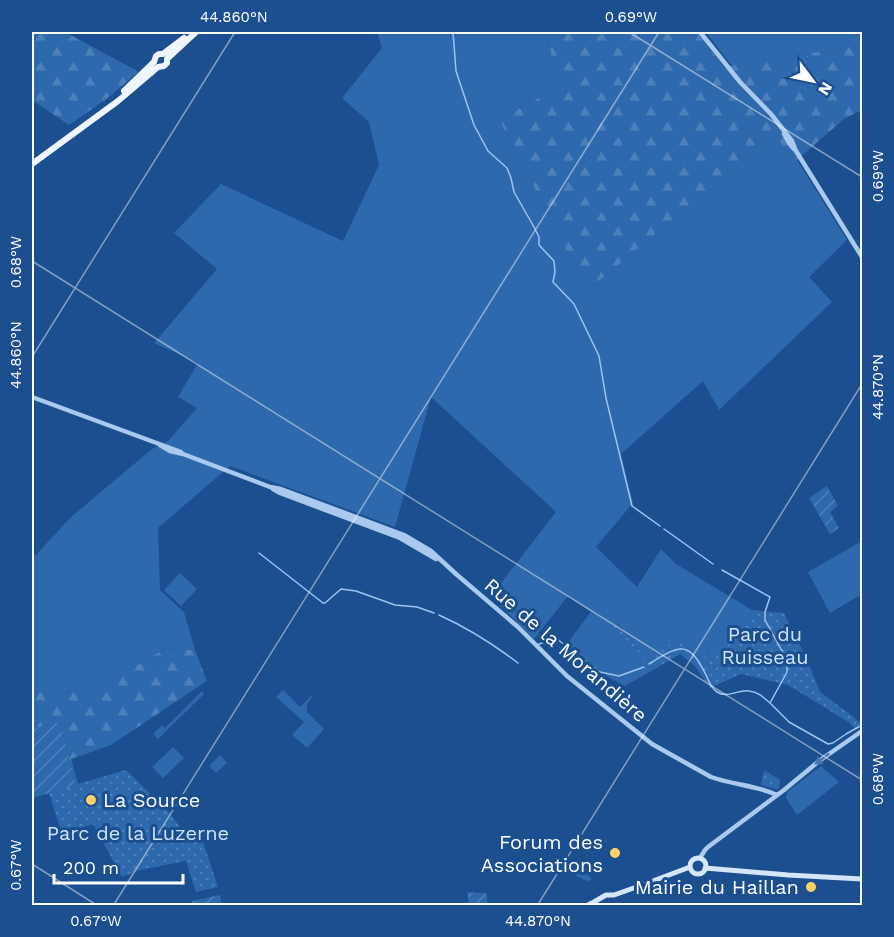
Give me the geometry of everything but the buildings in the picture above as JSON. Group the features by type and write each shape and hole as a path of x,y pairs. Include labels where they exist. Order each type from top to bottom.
{"main road":[{"path":"165,57 191,32"},
{"path":"165,57 196,32"},
{"path":"32,164 118,101 156,64 156,56 159,54 165,57 167,63 164,66 156,64"},
{"path":"586,906 606,895 614,895 690,867 693,860 700,858 704,861 705,868"},
{"path":"690,867 697,874 705,868"},
{"path":"705,868 862,879"}],"street":[{"path":"700,32 783,131 862,257"},
{"name":"Rue de la Morandière","path":"32,397 176,449 183,454 270,487 280,493 400,538 439,559 518,627 567,676 652,744 711,777 777,795"},
{"path":"700,858 708,847 819,761 862,731"}],"green space":[{"path":"32,32 65,32 139,72 69,125 32,100"},
{"path":"377,32 547,32 557,88 499,119 587,291 773,134 797,160 847,240 809,277 832,302 719,410 703,381 621,454 633,503 596,547 637,587 661,549 676,564 752,610 748,618 705,657 676,640 647,661 618,624 613,626 648,673 625,686 608,677 566,645 591,612 568,596 534,639 491,596 556,512 431,397 395,527 230,466 158,528 160,590 184,612 195,650 166,648 113,679 81,690 49,694 32,690 32,559 71,517 152,449 168,441 197,408 178,397 198,363 154,343 217,269 174,233 221,184 343,241 379,165 369,122 342,98 382,48"},
{"path":"547,32 697,32 725,68 862,45 862,110 844,119 797,160 773,135 587,291 499,119 557,88"},
{"path":"706,32 862,32 862,45 732,66"},
{"path":"827,486 838,506 830,512 839,528 830,534 809,498"},
{"path":"862,541 862,594 830,613 808,572"},
{"path":"180,573 197,589 181,606 164,590"},
{"name":"Parc du Ruisseau","path":"752,610 784,613 820,692 855,718 862,726 856,730 850,723 788,685 741,674 710,688 695,666 680,654 648,673 612,625 617,624 647,660 676,640 705,657 748,618"},
{"path":"166,648 195,650 207,681 111,745 71,759 78,784 126,770 76,786 60,722 32,729 32,690 49,694 81,690 113,679"},
{"path":"283,690 300,707 312,697 307,704 307,712 324,729 307,748 292,735 304,722 276,697"},
{"path":"202,691 204,694 158,739 153,734 162,725 165,728"},
{"path":"60,722 76,786 32,798 32,729"},
{"path":"173,747 184,758 163,778 152,767"},
{"path":"220,755 227,763 216,773 209,766"},
{"path":"821,766 839,782 797,815 786,798 787,792"},
{"name":"Parc de la Luzerne","path":"126,770 170,813 188,839 201,836 218,887 196,892 186,861 140,870 122,877 93,824 62,834 49,793"},
{"path":"764,770 780,780 779,787 776,789 761,785"},
{"path":"561,858 566,859 591,880 587,881 560,868 557,864"},
{"path":"467,892 486,893 488,905 469,905"},
{"path":"220,895 222,905 193,905 192,901"}],"waterway":[{"path":"453,32 456,71 474,125 488,151 507,168 514,192 539,237 539,245 554,261 553,282 574,304 599,356 606,398 632,506 660,526"},
{"path":"664,529 713,564"},
{"path":"259,553 323,603 341,589 356,591 395,605 417,607 434,613"},
{"path":"722,570 770,597 765,620 787,660 787,672 770,703 789,722 828,744 862,725"},
{"path":"439,615 480,637 518,663"},
{"path":"537,645 557,639 600,672 619,676 644,667"},
{"path":"649,664 669,652 683,649 695,657 717,692 725,695 752,692 769,702"}],"place":[{"name":"La Source","path":"91,800"},
{"name":"Forum des Associations","path":"615,853"},
{"name":"Mairie du Haillan","path":"811,887"}]}
